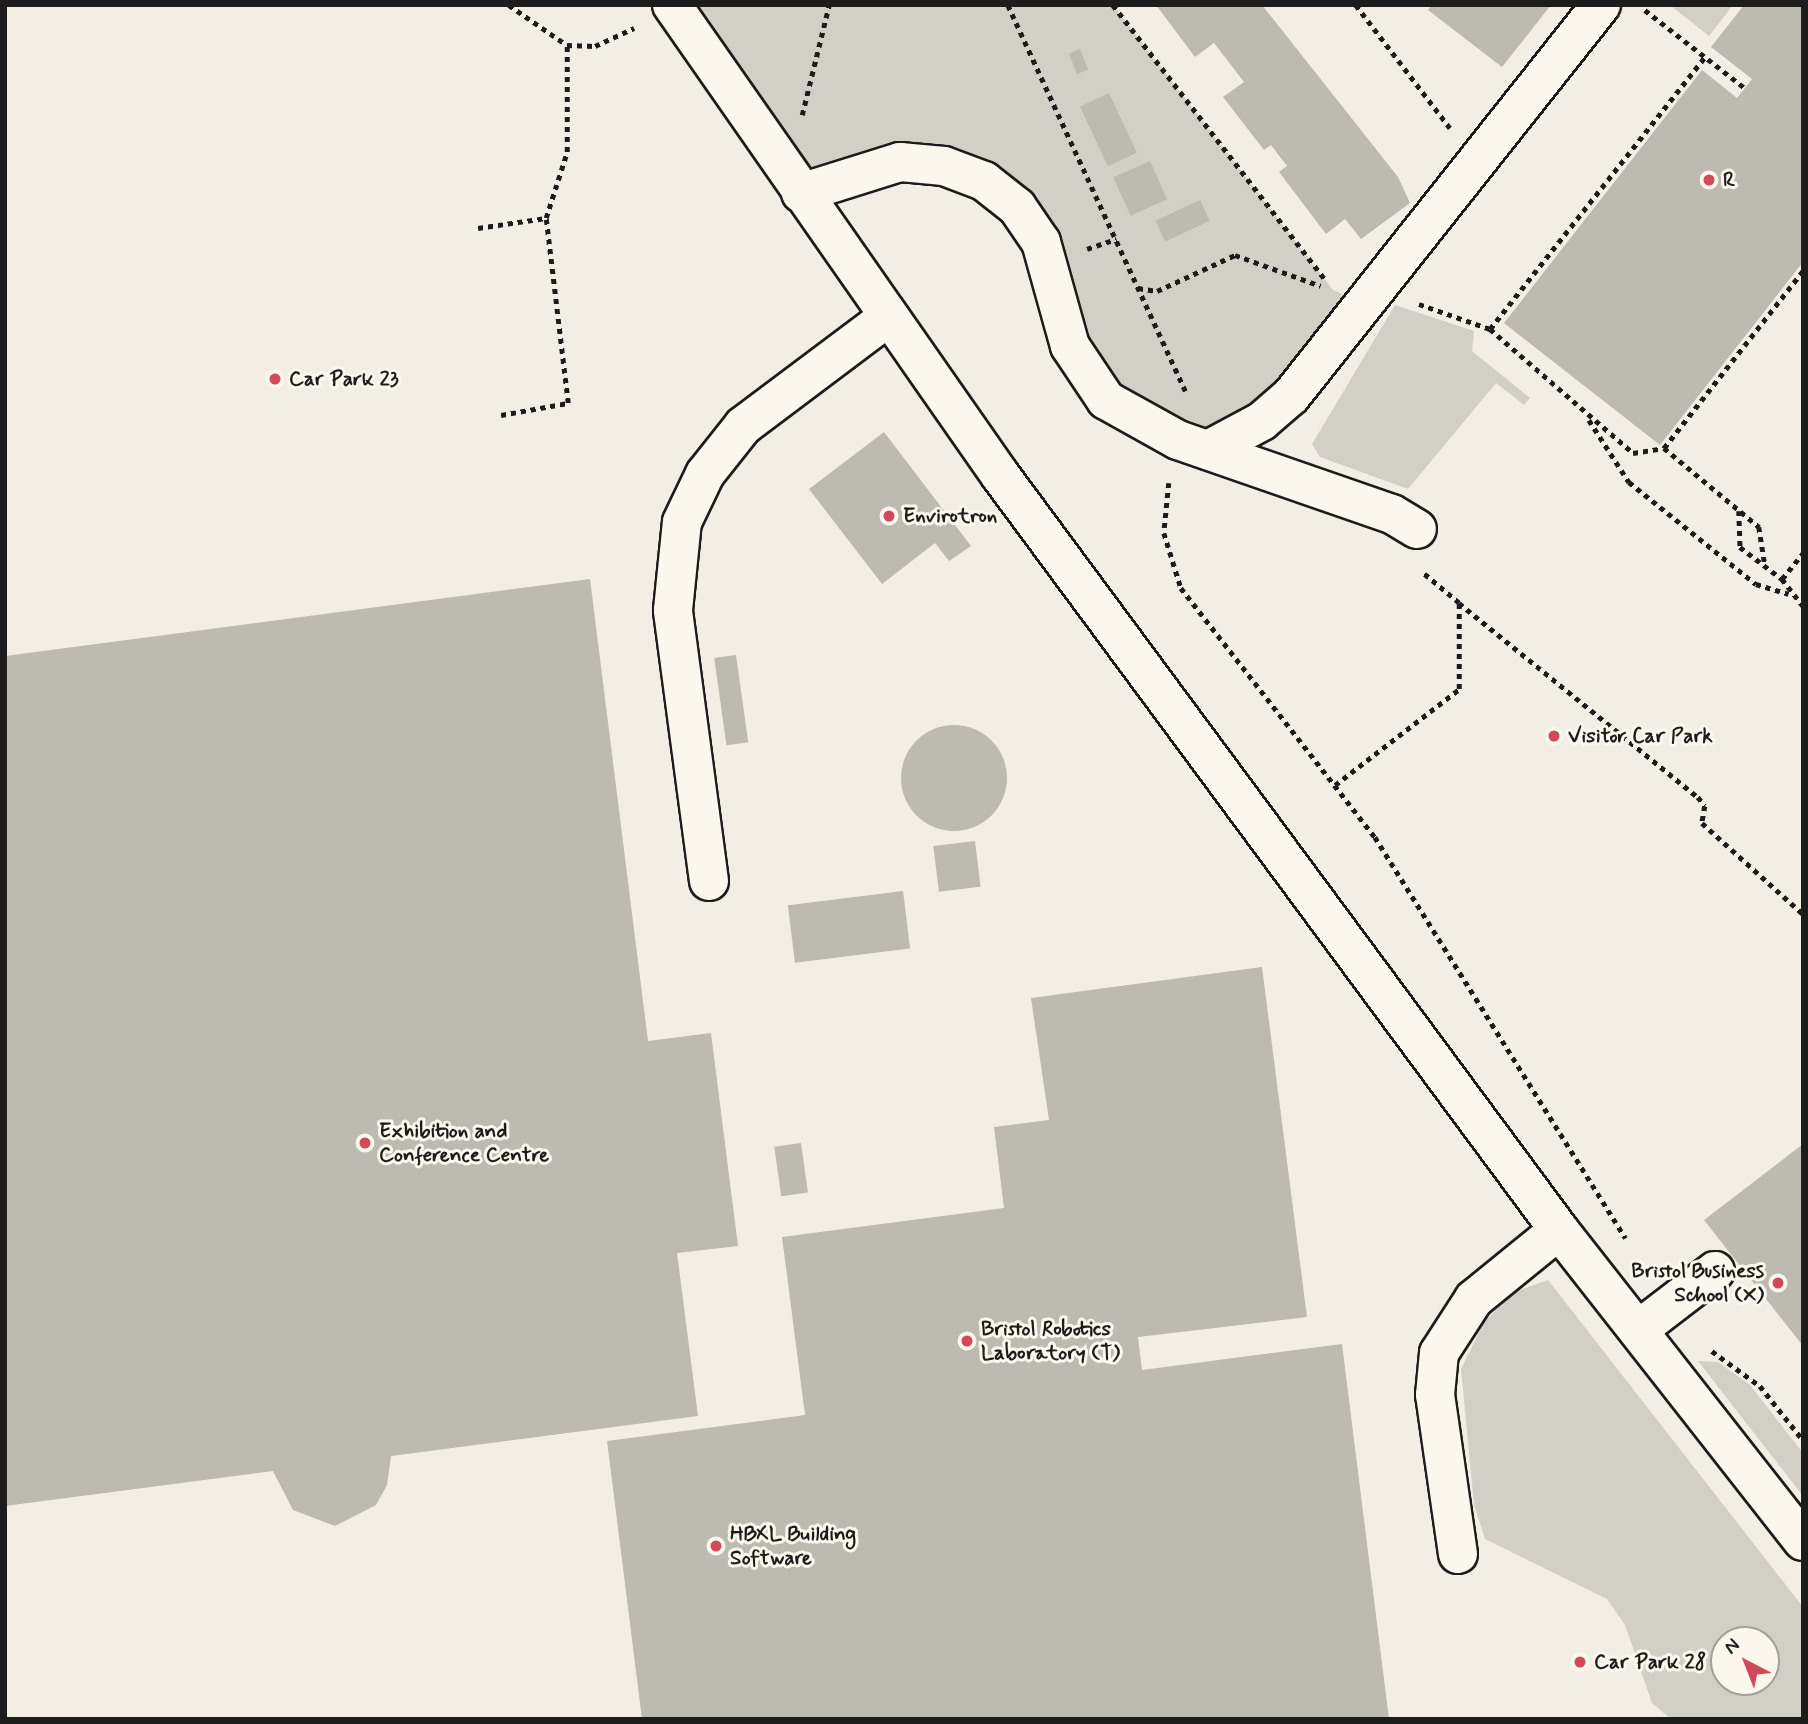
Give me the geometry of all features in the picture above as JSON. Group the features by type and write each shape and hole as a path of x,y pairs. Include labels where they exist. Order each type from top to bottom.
{"street":[{"path":"1190,434 1286,402 1601,5"},
{"path":"673,6 887,318 1559,1230 1649,1322 1803,1541"},
{"path":"792,179 900,162 944,166 984,181 1017,207 1041,242 1070,346 1091,384 1124,413 1190,434 1392,514 1417,530"},
{"path":"709,881 673,610 682,522 705,474 743,426 887,318"},
{"path":"1458,1554 1435,1395 1439,1353 1474,1299 1559,1230"},
{"path":"1649,1322 1715,1271"}],"path":[{"path":"509,5 567,45 606,42 673,6"},
{"path":"792,179 817,72 829,5"},
{"path":"1008,5 1184,383 1190,434 1163,520 1174,575 1398,869 1628,1245"},
{"path":"1112,5 1333,290 1240,255 1157,291 1138,288"},
{"path":"1356,5 1477,161"},
{"path":"1639,5 1745,88"},
{"path":"501,415 568,403 546,218 567,152 567,45"},
{"path":"1490,329 1705,57"},
{"path":"478,228 546,218"},
{"path":"1375,289 1490,329 1587,417 1633,453 1664,448 1803,271"},
{"path":"1587,417 1629,482 1756,584 1788,594 1803,606"},
{"path":"1664,448 1759,527 1765,566"},
{"path":"1740,511 1740,547 1782,579 1788,594"},
{"path":"1782,579 1803,553"},
{"path":"1418,569 1698,797 1705,806 1702,823 1803,914"},
{"path":"1335,785 1459,689 1459,603"},
{"path":"1649,1322 1689,1349 1717,1352 1748,1374 1803,1440"}],"shaded area":[{"path":"672,5 1113,5 1333,290 1364,303 1208,450 1124,413 1049,262 965,172 801,193"},
{"path":"1670,5 1733,5 1709,36"},
{"path":"1395,305 1474,331 1472,351 1530,398 1524,405 1496,383 1408,489 1320,457 1312,444"},
{"path":"1548,1280 1803,1607 1803,1719 1671,1719 1652,1703 1625,1625 1607,1599 1485,1539 1474,1505 1461,1369 1484,1322 1514,1292"},
{"path":"1698,1361 1718,1362 1750,1385 1803,1453 1803,1496"}],"building":[{"path":"1156,5 1262,5 1398,177 1410,203 1361,239 1345,219 1326,234 1279,172 1287,166 1271,145 1264,150 1223,97 1244,82 1214,43 1195,57"},
{"path":"1432,5 1551,5 1502,67 1428,10"},
{"name":"R","path":"1744,5 1803,5 1803,262 1660,445 1504,323 1702,70 1737,98 1752,79 1711,47"},
{"path":"1080,49 1088,69 1077,74 1069,53"},
{"path":"1109,93 1137,153 1108,166 1080,107"},
{"path":"1150,161 1167,199 1131,216 1113,177"},
{"path":"1200,200 1210,221 1165,242 1156,221"},
{"name":"Envirotron","path":"884,432 971,546 949,561 935,543 882,584 809,489"},
{"name":"Exhibition and Conference Centre","path":"590,579 648,1041 711,1033 738,1246 677,1253 698,1416 391,1456 387,1485 376,1505 335,1526 293,1510 273,1471 5,1506 5,656"},
{"path":"736,655 748,742 726,745 714,658"},
{"path":"954,725 974,729 992,740 1003,758 1007,778 1003,798 992,816 974,827 954,831 934,827 916,816 905,798 901,778 905,758 916,740 934,729"},
{"path":"975,841 981,887 939,892 933,846"},
{"path":"903,891 910,949 795,963 788,905"},
{"name":"Bristol Robotics Laboratory (T)","path":"1262,967 1307,1317 1138,1337 1142,1370 1342,1344 1389,1719 642,1719 607,1441 805,1415 782,1237 1004,1208 994,1127 1049,1120 1031,998"},
{"path":"801,1143 808,1193 781,1196 774,1147"},
{"name":"Bristol Business School (X)","path":"1803,1144 1803,1346 1704,1220"}],"place":[{"name":"R","path":"1709,180"},
{"name":"Car Park 23","path":"275,379"},
{"name":"Envirotron","path":"889,516"},
{"name":"Visitor Car Park","path":"1554,736"},
{"name":"Exhibition and Conference Centre","path":"365,1143"},
{"name":"Bristol Business School (X)","path":"1778,1283"},
{"name":"Bristol Robotics Laboratory (T)","path":"967,1341"},
{"name":"HBXL Building Software","path":"716,1546"},
{"name":"Car Park 28","path":"1580,1662"}]}
